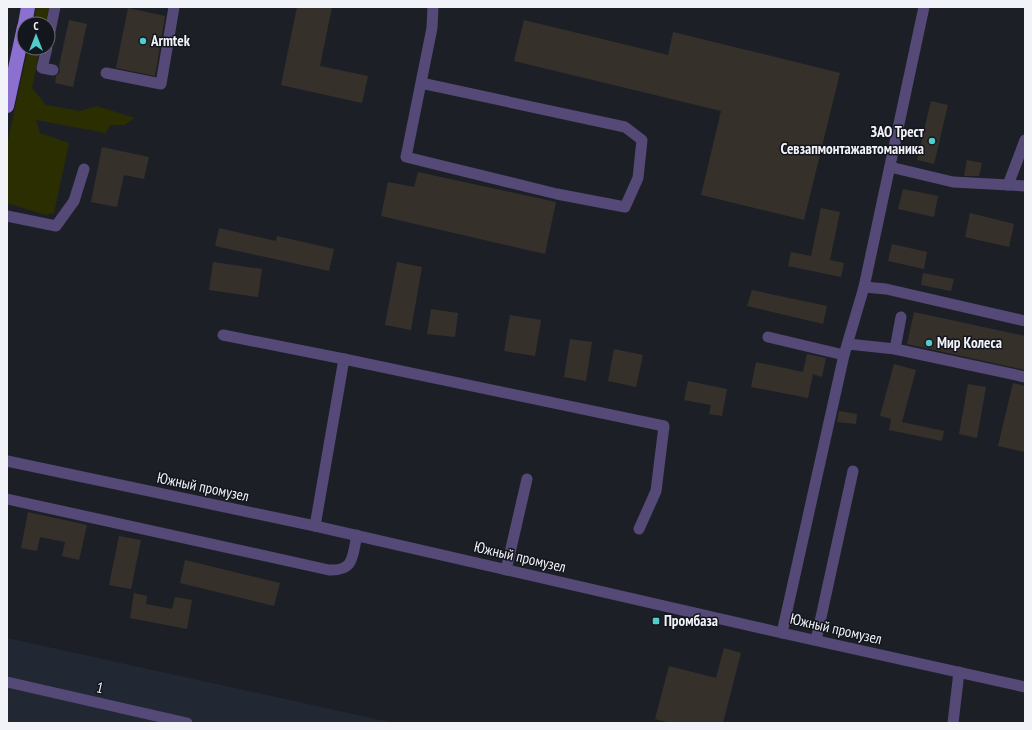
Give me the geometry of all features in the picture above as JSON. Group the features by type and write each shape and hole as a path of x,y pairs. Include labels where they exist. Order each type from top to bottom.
{"main road":[{"path":"7,106 17,56"}],"street":[{"path":"106,73 161,84 174,7"},
{"path":"421,83 625,127 642,140 638,178 625,207 557,194 406,157 432,28 433,7"},
{"path":"782,633 844,355 864,287 924,7"},
{"path":"45,56 42,68 53,70"},
{"path":"1008,184 1025,140"},
{"path":"890,167 953,182 1025,186"},
{"path":"7,216 56,226 74,201 84,169"},
{"path":"864,287 886,289 1025,321"},
{"path":"895,349 901,317"},
{"path":"223,335 664,426 656,491 639,529"},
{"path":"768,338 844,355"},
{"path":"848,344 895,349 1025,377"},
{"path":"315,526 344,359"},
{"name":"Южный промузел","path":"7,461 356,535 1025,687"},
{"path":"816,640 853,471"},
{"path":"506,570 527,479"},
{"path":"7,499 329,570 339,570 346,568 350,564 356,535"},
{"path":"953,723 959,672"},
{"name":"1","path":"7,682 186,723"}],"shaded area":[{"path":"7,638 394,723 7,723"}],"green space":[{"path":"36,7 49,7 47,16 34,16"},
{"path":"26,56 38,56 32,88 46,105 80,111 97,106 135,118 124,125 110,125 106,133 36,120 40,133 69,143 54,213 46,215 7,203 7,144"}],"building":[{"path":"297,7 332,7 320,66 368,76 362,103 281,85"},
{"path":"128,8 165,16 155,76 116,68"},
{"path":"69,20 87,24 73,87 55,83 56,76 60,72 59,66"},
{"path":"524,20 668,55 673,32 840,73 804,220 701,195 721,111 514,61"},
{"path":"931,101 948,105 934,164 917,160"},
{"path":"102,147 149,157 144,179 124,175 117,207 91,202"},
{"path":"967,160 982,163 979,176 964,176"},
{"path":"418,172 556,202 545,254 381,216 388,182 414,187"},
{"path":"903,189 938,196 934,217 898,209"},
{"path":"821,208 840,212 830,260 844,263 841,277 788,266 791,252 811,256"},
{"path":"970,213 1014,224 1009,247 965,237"},
{"path":"219,228 276,241 277,236 334,249 329,271 215,246"},
{"path":"892,244 927,252 924,269 888,261"},
{"path":"213,262 262,269 258,297 209,290"},
{"path":"397,262 422,267 411,330 385,325"},
{"path":"923,273 954,279 951,291 921,285"},
{"path":"752,290 827,306 823,324 747,306"},
{"path":"431,309 458,313 455,337 427,334"},
{"path":"914,312 1025,336 1025,370 907,344"},
{"path":"510,315 541,320 535,356 504,351"},
{"path":"570,339 592,342 586,381 564,377"},
{"path":"614,349 643,355 636,387 608,381"},
{"path":"807,354 826,358 822,377 813,374 808,398 751,387 756,362 803,372"},
{"path":"894,364 916,370 902,422 944,431 942,441 889,430 891,419 880,416"},
{"path":"688,381 727,389 722,416 709,414 711,405 684,400"},
{"path":"1013,383 1025,386 1025,452 998,446"},
{"path":"968,384 986,387 977,438 959,434"},
{"path":"839,411 857,414 856,424 837,422"},
{"path":"28,512 87,525 79,560 62,556 65,542 40,537 37,551 21,548"},
{"path":"119,536 141,540 131,589 109,585"},
{"path":"185,560 280,583 274,606 180,583"},
{"path":"134,593 147,596 146,604 172,609 175,597 192,600 187,629 130,618"},
{"path":"724,648 741,653 723,723 671,723 655,719 669,666 716,678"}],"place":[{"name":"Armtek","path":"143,41"},
{"name":"ЗАО Трест Севзапмонтажавтоманика","path":"932,141"},
{"name":"Мир Колеса","path":"929,343"},
{"name":"Промбаза","path":"656,621"}]}
